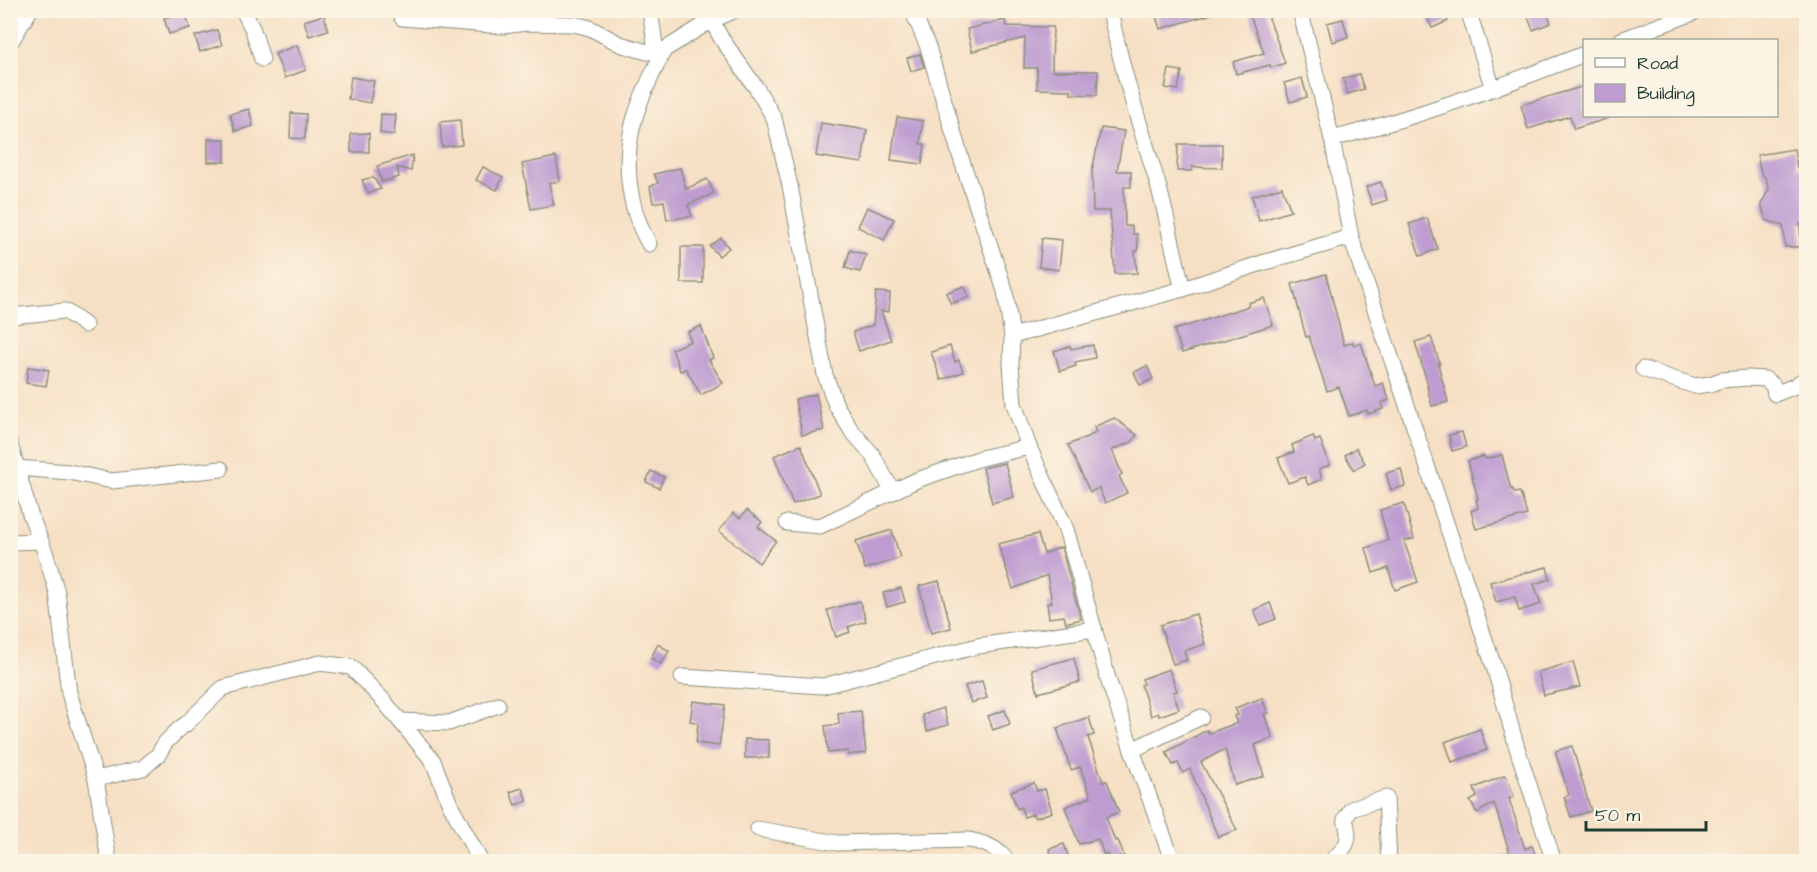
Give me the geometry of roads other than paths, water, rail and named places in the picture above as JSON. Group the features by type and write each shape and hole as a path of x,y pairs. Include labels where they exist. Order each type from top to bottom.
{"street":[{"path":"243,10 253,30 261,59"},
{"path":"649,244 634,211 629,174 635,116 660,50 650,10"},
{"path":"402,18 503,26 526,23 574,24 590,28 626,46 647,52 660,50 712,20 735,10"},
{"path":"912,10 928,47 1005,291 1012,336 1011,364 1014,404 1029,447 1066,529 1109,682 1173,861"},
{"path":"1110,10 1132,102 1157,181 1183,289"},
{"path":"1300,10 1332,139 1351,237 1495,670 1517,748 1554,861"},
{"path":"1468,10 1493,89"},
{"path":"1624,39 1692,13 1691,10"},
{"path":"10,43 21,18"},
{"path":"712,20 721,38 757,89 774,118 790,186 825,375 841,414 851,430 872,454 893,492"},
{"path":"1332,139 1397,122 1583,54"},
{"path":"1012,336 1183,289 1262,262 1351,237"},
{"path":"10,316 65,312 85,325"},
{"path":"1643,369 1695,386 1721,380 1765,379 1773,385 1774,394 1795,386 1806,378"},
{"path":"10,444 30,514 57,592 69,693 96,779 109,861"},
{"path":"787,523 820,526 917,480 981,458 1029,447"},
{"path":"17,468 69,472 112,481 221,469"},
{"path":"10,542 41,541"},
{"path":"682,677 823,686 978,646 1094,629"},
{"path":"96,779 144,768 158,755 165,743 223,688 320,663 351,667 433,761 450,804 481,861"},
{"path":"400,721 449,723 498,705"},
{"path":"1132,750 1201,717"},
{"path":"1330,861 1347,846 1349,831 1345,819 1351,808 1386,798 1389,861"},
{"path":"758,829 837,843 969,840 987,843 1008,861"}]}
